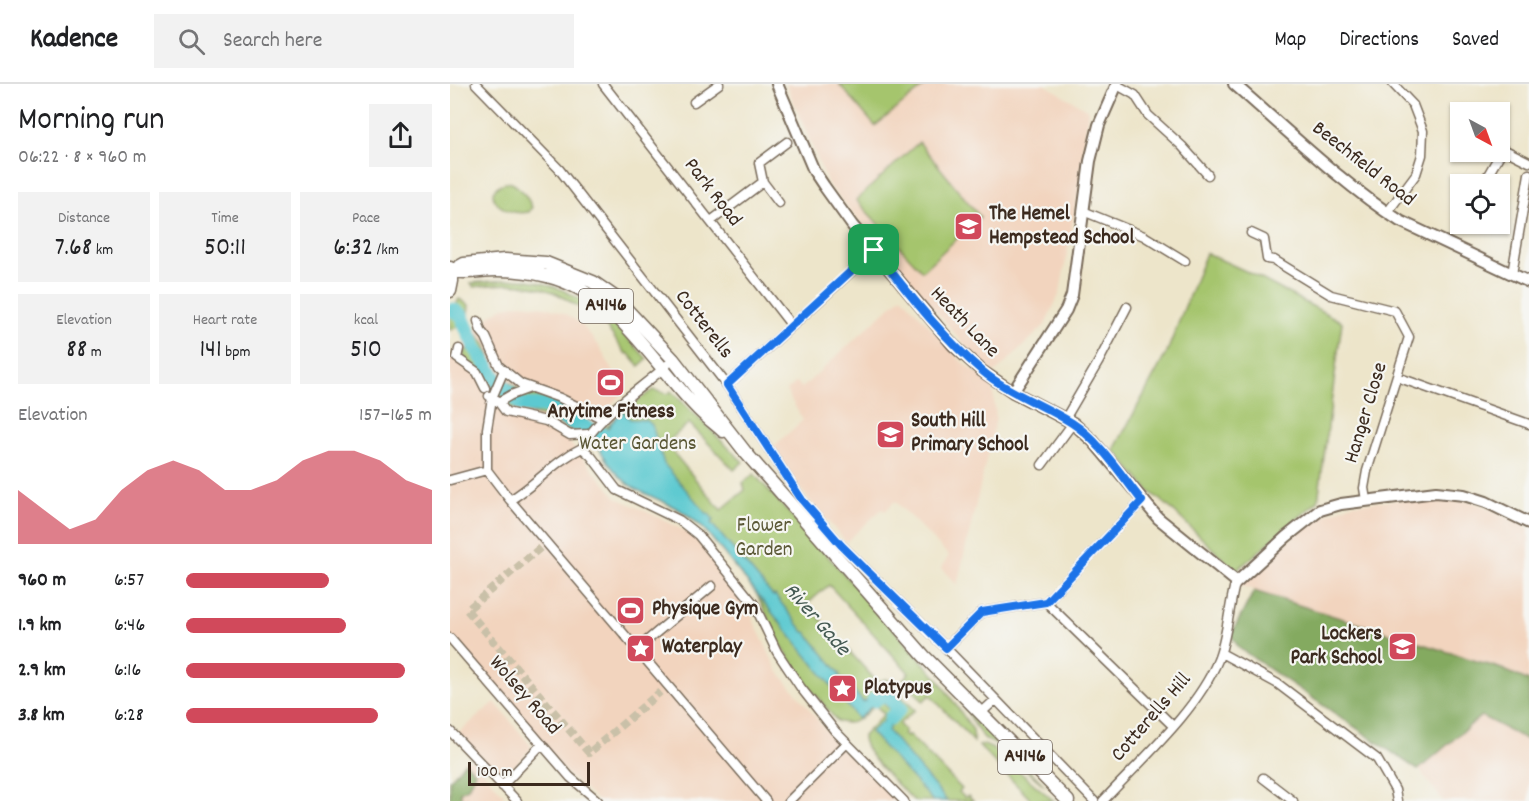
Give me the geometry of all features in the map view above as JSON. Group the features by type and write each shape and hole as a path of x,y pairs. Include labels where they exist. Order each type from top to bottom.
{"main road":[{"name":"A4146","path":"451,270 464,264 505,260 546,263 593,282 616,298 674,359 746,453 917,648 1068,801"},
{"path":"450,291 451,270"},
{"name":"A4146","path":"451,270 465,274 496,270 546,275 573,284 591,294 620,319 698,409 746,453"}],"street":[{"name":"Cotterells","path":"476,84 559,169 727,385 802,500 841,545 946,648 1094,801"},
{"name":"Park Road","path":"603,84 792,326"},
{"path":"694,102 718,84"},
{"name":"Heath Lane","path":"777,84 814,171 852,225 953,345 982,371 1013,392 1069,421 1093,441 1158,518 1237,582"},
{"name":"Beechfield Road","path":"1234,84 1387,213 1529,282"},
{"path":"1387,213 1416,174 1422,155 1423,131 1413,105 1393,84"},
{"path":"1013,392 1070,302 1088,171 1099,125 1117,85 1135,95 1148,115 1182,146 1208,175"},
{"path":"779,203 763,182 759,163 787,142"},
{"path":"1489,174 1503,149 1529,162"},
{"path":"1512,274 1529,174"},
{"path":"711,220 763,182"},
{"path":"1083,211 1143,236 1185,261"},
{"name":"Hanger Close","path":"1251,233 1264,240 1267,259 1274,260 1331,296 1395,311 1410,337 1367,471 1364,488 1366,500"},
{"path":"727,385 874,250"},
{"path":"1042,465 1069,421 1127,307"},
{"path":"478,321 499,366 521,384 603,419"},
{"path":"459,349 457,358 477,372 491,395 506,412 546,421 570,435 588,434"},
{"path":"510,500 525,491 565,456 582,448 588,434 603,419 674,359"},
{"path":"504,370 491,395 487,429 487,470 543,545 669,685 766,801"},
{"path":"1397,377 1529,424"},
{"path":"491,395 530,388"},
{"path":"582,448 617,490 679,520 698,535 754,604 777,652 793,678 835,731 904,801"},
{"path":"450,480 487,470"},
{"path":"1237,582 1286,537 1320,510 1366,500 1391,499 1436,492 1464,495 1486,502 1529,523"},
{"path":"946,648 982,612 1046,602 1142,501"},
{"name":"Cotterells Hill","path":"1103,801 1191,707 1206,684 1221,653 1237,582"},
{"path":"637,649 712,586"},
{"path":"1046,602 1173,726"},
{"name":"Wolsey Road","path":"450,638 570,777 598,801"},
{"path":"1221,653 1278,684 1377,759 1395,790 1397,801"},
{"path":"660,692 669,685"},
{"path":"981,712 995,700"},
{"path":"450,731 517,801"},
{"path":"789,801 847,743"},
{"path":"502,786 542,744"},
{"path":"1263,778 1293,801"}],"shaded area":[{"name":"The Hemel Hempstead School","path":"786,84 1044,84 1088,110 1078,194 1060,292 1045,325 995,373 964,344 828,184"},
{"name":"South Hill Primary School","path":"902,296 962,362 992,384 996,418 957,585 941,568 949,556 895,501 885,511 882,509 846,542 800,489 771,449 803,420 786,391 797,382 802,388"},
{"path":"521,304 546,307 566,314 581,324 599,346 624,391 587,430 569,442 617,498 694,536 747,607 777,670 840,749 899,801 598,801 570,777 450,638 450,357 492,314 504,307"},
{"name":"Lockers Park School","path":"1425,498 1470,501 1529,529 1529,801 1443,801 1406,752 1258,604 1262,593 1240,585 1244,578 1314,520 1352,504"},
{"path":"495,702 531,746 530,750 504,776 499,775 457,734"},
{"path":"467,760 473,760 504,795 498,801 450,801 450,780"}],"green space":[{"path":"839,84 927,84 875,126"},
{"path":"919,142 980,217 922,271 856,200"},
{"path":"510,182 526,196 532,207 529,212 509,211 496,201 493,195 494,190"},
{"path":"1206,253 1252,274 1342,322 1318,501 1236,571 1168,506 1149,491 1114,450 1167,352"},
{"path":"519,279 557,288 590,306 620,331 647,359 639,366 589,310 584,310 555,293 526,285 505,284 474,287 471,283"},
{"path":"459,299 469,305 468,314 461,324 450,330 450,316"},
{"path":"479,336 485,344 495,369 505,379 525,393 549,398 573,410 587,420 586,422 573,432 545,417 509,408 504,404 481,371 466,361 463,354"},
{"name":"Water Gardens","path":"653,390 668,394 671,391 743,462 734,470 689,423 672,438 672,451 721,510 745,490 743,483 754,474 938,679 973,730 974,742 930,695 923,701 903,679 909,673 829,585 807,604 877,682 886,679 894,682 895,692 887,700 883,697 881,700 889,709 902,697 915,710 899,724 905,731 903,734 906,737 909,735 962,789 959,792 965,798 968,796 973,801 914,801 875,761 864,743 863,736 884,714 875,705 854,722 837,721 802,678 780,643 755,591 706,531 680,510 627,484 599,448 597,439 601,431 623,411"},
{"path":"1254,591 1502,669 1529,681 1529,741 1481,716 1418,770 1239,648 1231,635"},
{"path":"960,700 1045,786 995,744 986,740"},
{"path":"984,745 993,749 1054,801 1032,801 979,746"},
{"path":"465,762 475,772 468,788 460,792 462,800 468,798 465,801 450,801 450,780"}],"water":[{"name":"Water Gardens","path":"623,411 630,419 646,420 652,425 664,464 714,520 711,523 773,596 775,595 863,702 884,691 890,696 887,699 883,696 858,719 706,531 680,510 631,486 614,470 597,442 600,435"},
{"path":"897,702 902,707 893,718 888,731 947,801 933,801 870,732 897,709 894,705"}],"waterway":[{"name":"River Gade","path":"453,310 461,315 475,347 497,381 522,405 543,406 557,411 565,419 601,434 614,446"},
{"name":"River Gade","path":"874,700 884,693 900,708 891,718"}],"tunnel":[{"path":"540,548 467,610 589,753 660,692"}],"place":[{"name":"The Hemel Hempstead School","path":"968,227"},
{"name":"Anytime Fitness","path":"611,382"},
{"name":"South Hill Primary School","path":"890,434"},
{"name":"Physique Gym","path":"631,610"},
{"name":"Lockers Park School","path":"1403,647"},
{"name":"Waterplay","path":"641,648"},
{"name":"Platypus","path":"843,689"}],"route":[{"path":"874,250 953,345 982,371 1013,392 1073,423 1093,441 1142,501 1046,602 982,612 946,648 874,579 802,500 727,385 874,250"}],"park label":[{"name":"Flower Garden","path":"764,539"}]}
